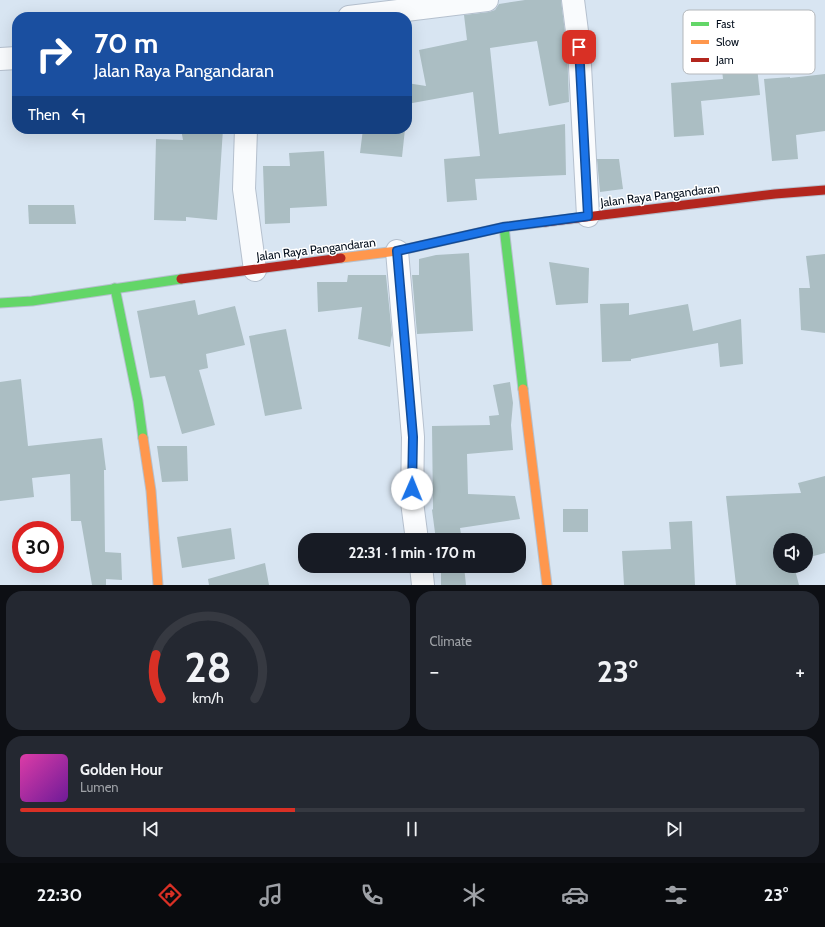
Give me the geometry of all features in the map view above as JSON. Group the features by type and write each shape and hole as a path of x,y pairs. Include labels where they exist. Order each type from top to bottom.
{"main road":[{"name":"Jalan Raya Pangandaran","path":"0,303 32,301 115,288 397,251 504,227 774,194 825,190"},
{"path":"504,227 547,585"},
{"path":"115,288 138,401 151,491 158,585"}],"street":[{"path":"389,12 487,0"},
{"path":"573,0 579,47 588,216"},
{"path":"0,59 12,58"},
{"path":"246,134 244,189 255,270"},
{"path":"397,251 413,437 412,502 416,533"},
{"path":"422,573 423,585"}],"building":[{"path":"525,0 561,0 567,48 569,102 549,106 537,41 490,48 499,134 565,124 566,175 475,179 477,200 447,202 444,159 480,156 473,92 412,103 412,84 426,86 419,50 467,40 464,15 489,12 495,10 499,4"},
{"path":"722,74 758,74 760,95 701,101 704,135 674,137 671,83 723,79"},
{"path":"825,74 825,131 796,135 798,159 772,161 764,79"},
{"path":"182,134 223,134 217,220 186,217 186,221 154,220 156,139 183,140"},
{"path":"362,134 404,134 402,157 360,153"},
{"path":"324,151 327,206 290,208 290,223 265,224 263,166 290,166 289,153"},
{"path":"597,159 619,159 623,189 600,192"},
{"path":"28,205 74,205 76,224 29,224"},
{"path":"469,253 473,331 417,334 412,275 419,275 419,259 436,255"},
{"path":"825,254 825,333 801,330 799,288 810,288 806,256"},
{"path":"549,262 589,268 588,303 556,305"},
{"path":"348,275 386,275 392,335 390,347 358,339 362,307 318,312 317,282 347,282"},
{"path":"195,300 198,315 235,306 245,345 206,354 208,368 199,370 215,425 182,434 165,376 150,378 137,311"},
{"path":"629,303 629,315 688,304 693,331 741,319 743,364 720,367 718,343 631,359 631,361 602,362 600,304"},
{"path":"286,329 302,409 265,416 249,336"},
{"path":"21,379 28,446 102,438 106,470 104,470 105,552 121,553 122,580 106,579 106,585 92,585 81,521 71,521 70,474 32,478 34,497 0,501 0,382"},
{"path":"510,382 513,403 511,425 513,450 467,454 468,494 515,496 520,519 460,528 461,533 435,533 432,510 432,426 490,425 489,416 499,415 493,385"},
{"path":"157,446 187,446 188,481 162,482"},
{"path":"825,476 825,553 813,556 813,533 773,533 773,573 796,573 799,585 736,585 726,496 801,493 798,483"},
{"path":"563,509 588,509 588,532 563,532"},
{"path":"692,521 695,585 624,585 622,551 671,549 669,522"},
{"path":"231,528 235,559 182,568 177,537"},
{"path":"265,563 269,585 209,585 208,579"},
{"path":"441,573 465,573 466,585 441,585"}],"traffic: fast":[{"path":"504,227 523,389"},
{"path":"0,303 32,301 181,279"},
{"path":"115,288 138,401 143,438"}],"traffic: slow":[{"path":"341,258 397,251 504,227 545,222"},
{"path":"523,389 547,585"},
{"path":"143,438 151,491 158,585"}],"traffic: jam":[{"path":"545,222 775,194 825,190"},
{"path":"181,279 341,258"}],"route":[{"path":"412,489 413,437 404,347 397,251 504,227 588,216 579,47"}]}
